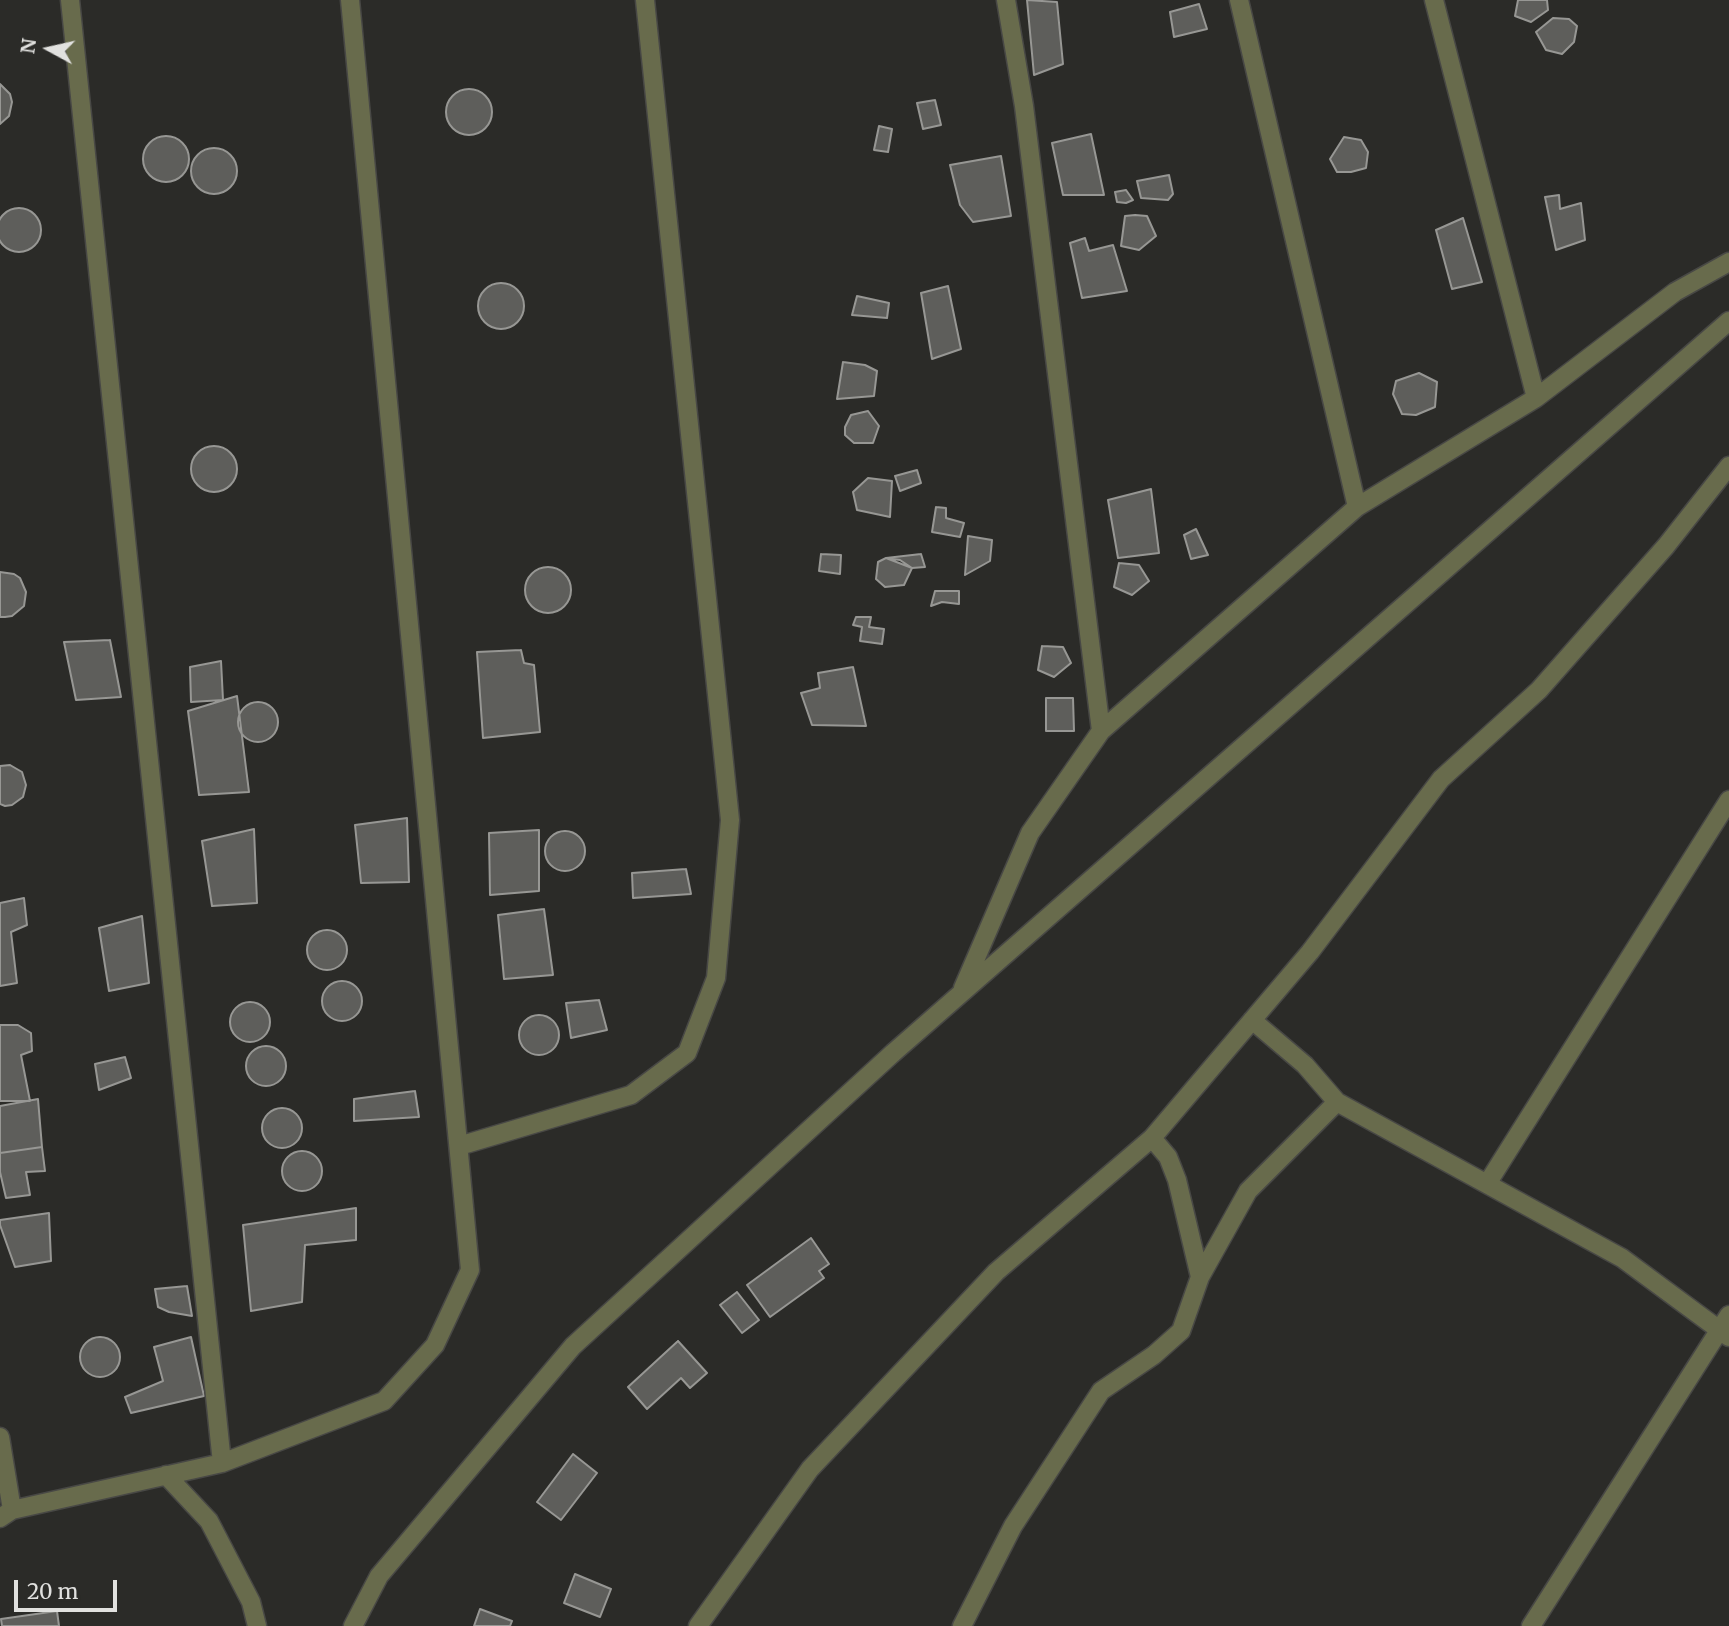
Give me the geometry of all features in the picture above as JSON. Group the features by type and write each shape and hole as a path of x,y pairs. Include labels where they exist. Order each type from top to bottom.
{"street":[{"path":"70,0 222,1464"},
{"path":"0,1437 6,1514 222,1464 384,1401 436,1345 470,1270 350,0"},
{"path":"459,1146 631,1095 687,1053 716,978 730,820 645,0"},
{"path":"1006,0 1024,106 1101,732"},
{"path":"1239,0 1357,507"},
{"path":"1434,0 1536,398"},
{"path":"960,994 1030,833 1101,732 1357,507 1536,398 1675,292 1729,262"},
{"path":"353,1626 379,1576 573,1346 893,1052 1729,321"},
{"path":"698,1626 819,1460 996,1272 1153,1138 1310,952 1441,779 1539,690 1666,546 1729,466"},
{"path":"1487,1184 1729,800"},
{"path":"1252,1020 1305,1065 1337,1102 1622,1258 1726,1327 1531,1626"},
{"path":"962,1626 1013,1525 1101,1391 1154,1355 1181,1331 1200,1277 1248,1191 1337,1102"},
{"path":"1153,1138 1168,1157 1177,1180 1200,1277"},
{"path":"166,1475 209,1521 251,1602 257,1626"}],"building":[{"path":"1027,0 1057,2 1063,64 1034,75"},
{"path":"1518,0 1547,0 1548,10 1531,22 1515,16"},
{"path":"1199,4 1207,29 1174,37 1170,12"},
{"path":"1553,18 1569,19 1577,26 1574,42 1562,54 1546,50 1536,32"},
{"path":"0,84 10,94 12,102 9,116 0,124"},
{"path":"469,89 485,96 492,112 485,128 469,135 453,128 446,112 453,96"},
{"path":"935,100 941,125 923,129 917,103"},
{"path":"879,126 892,129 888,152 874,150"},
{"path":"1091,134 1104,195 1063,195 1052,143"},
{"path":"166,136 182,143 189,159 182,175 166,182 150,175 143,159 150,143"},
{"path":"1344,137 1361,140 1368,152 1366,168 1337,172 1330,159"},
{"path":"214,148 230,155 237,171 230,187 214,194 198,187 191,171 198,155"},
{"path":"1001,156 1011,216 973,222 960,205 950,165"},
{"path":"1169,175 1173,194 1168,200 1141,198 1137,181"},
{"path":"1126,190 1133,200 1126,203 1117,202 1115,192"},
{"path":"1559,195 1560,209 1581,203 1585,240 1556,250 1545,197"},
{"path":"19,208 28,209 35,214 40,221 40,239 35,246 28,251 19,252 10,251 3,246 -2,239 -3,230 -2,221 3,214 10,209"},
{"path":"1125,216 1147,216 1156,236 1139,250 1121,246"},
{"path":"1463,218 1482,282 1452,289 1436,230"},
{"path":"1085,238 1089,251 1113,245 1127,291 1082,298 1070,243"},
{"path":"501,283 517,290 524,306 517,322 501,329 485,322 478,306 485,290"},
{"path":"948,286 961,349 932,359 921,293"},
{"path":"857,296 889,303 887,318 852,315"},
{"path":"843,362 865,365 877,371 874,396 837,399"},
{"path":"1419,373 1437,382 1435,407 1416,415 1402,414 1393,394 1396,381"},
{"path":"868,411 879,426 873,443 854,443 845,435 845,427 851,415"},
{"path":"214,446 230,453 237,469 230,485 214,492 198,485 191,469 198,453"},
{"path":"917,470 921,483 900,491 895,476"},
{"path":"868,478 892,481 890,517 857,510 853,492"},
{"path":"1151,489 1159,553 1118,558 1108,500"},
{"path":"936,507 946,508 946,518 964,523 960,537 932,532"},
{"path":"1196,529 1208,555 1191,559 1184,535"},
{"path":"968,536 992,540 990,561 965,575"},
{"path":"821,554 841,555 840,574 819,571"},
{"path":"921,554 925,567 912,568 886,558"},
{"path":"886,558 900,560 912,568 904,585 885,587 876,579 878,562"},
{"path":"1119,563 1139,565 1149,581 1132,595 1114,587"},
{"path":"548,567 564,574 571,590 564,606 548,613 532,606 525,590 532,574"},
{"path":"0,572 14,574 20,578 26,592 24,606 12,616 0,617"},
{"path":"935,591 959,591 959,604 942,602 931,606"},
{"path":"856,617 871,617 869,627 884,629 882,644 860,641 862,627 853,625"},
{"path":"110,640 121,697 76,700 64,642"},
{"path":"1042,646 1063,647 1071,663 1054,677 1038,670"},
{"path":"521,650 524,663 534,665 540,732 483,738 477,652"},
{"path":"221,661 223,700 191,702 190,667"},
{"path":"853,667 866,726 812,725 801,693 820,688 818,673"},
{"path":"237,696 249,792 199,795 188,711"},
{"path":"1046,698 1073,698 1074,731 1046,731"},
{"path":"258,702 272,708 278,722 272,736 258,742 244,736 238,722 244,708"},
{"path":"10,765 22,772 26,785 23,797 12,805 5,806 0,804 0,766"},
{"path":"407,818 409,882 361,883 355,825"},
{"path":"254,829 257,903 212,906 202,841"},
{"path":"539,830 539,891 490,895 489,833"},
{"path":"565,831 579,837 585,851 579,865 565,871 551,865 545,851 551,837"},
{"path":"686,869 691,894 633,898 632,873"},
{"path":"24,898 27,925 11,932 17,983 0,986 0,903"},
{"path":"544,909 553,975 504,979 498,915"},
{"path":"142,916 149,983 109,991 99,928"},
{"path":"327,930 341,936 347,950 341,964 327,970 313,964 307,950 313,936"},
{"path":"342,981 350,982 356,987 361,993 361,1009 356,1015 350,1020 342,1021 334,1020 328,1015 323,1009 322,1001 323,993 328,987 334,982"},
{"path":"599,1000 607,1030 571,1038 566,1003"},
{"path":"250,1002 264,1008 270,1022 264,1036 250,1042 236,1036 230,1022 236,1008"},
{"path":"539,1015 553,1021 559,1035 553,1049 539,1055 525,1049 519,1035 525,1021"},
{"path":"0,1025 18,1025 31,1033 32,1051 21,1055 30,1101 0,1101"},
{"path":"266,1046 274,1047 280,1052 285,1058 285,1074 280,1080 274,1085 266,1086 258,1085 252,1080 247,1074 246,1066 247,1058 252,1052 258,1047"},
{"path":"125,1057 131,1078 99,1090 95,1064"},
{"path":"415,1091 419,1117 354,1121 354,1099"},
{"path":"38,1099 42,1147 0,1153 0,1106"},
{"path":"282,1108 290,1109 296,1114 301,1120 301,1136 296,1142 290,1147 282,1148 274,1147 268,1142 263,1136 262,1128 263,1120 268,1114 274,1109"},
{"path":"42,1147 45,1171 26,1172 30,1195 6,1198 0,1172 0,1153"},
{"path":"302,1151 316,1157 322,1171 316,1185 302,1191 288,1185 282,1171 288,1157"},
{"path":"356,1208 356,1240 305,1245 302,1302 251,1311 243,1225"},
{"path":"49,1213 51,1261 15,1267 0,1220"},
{"path":"811,1238 829,1264 819,1271 824,1278 770,1317 747,1285"},
{"path":"187,1286 192,1316 158,1307 155,1289"},
{"path":"737,1292 759,1320 742,1333 720,1305"},
{"path":"100,1337 114,1343 120,1357 114,1371 100,1377 86,1371 80,1357 86,1343"},
{"path":"191,1337 204,1396 131,1413 125,1397 163,1381 154,1347"},
{"path":"678,1341 707,1373 690,1388 681,1378 647,1409 628,1387"},
{"path":"573,1454 597,1473 561,1520 537,1502"},
{"path":"575,1574 611,1589 600,1617 564,1603"},
{"path":"480,1609 512,1621 510,1626 474,1626"},
{"path":"57,1611 59,1626 2,1626 1,1619"}]}
